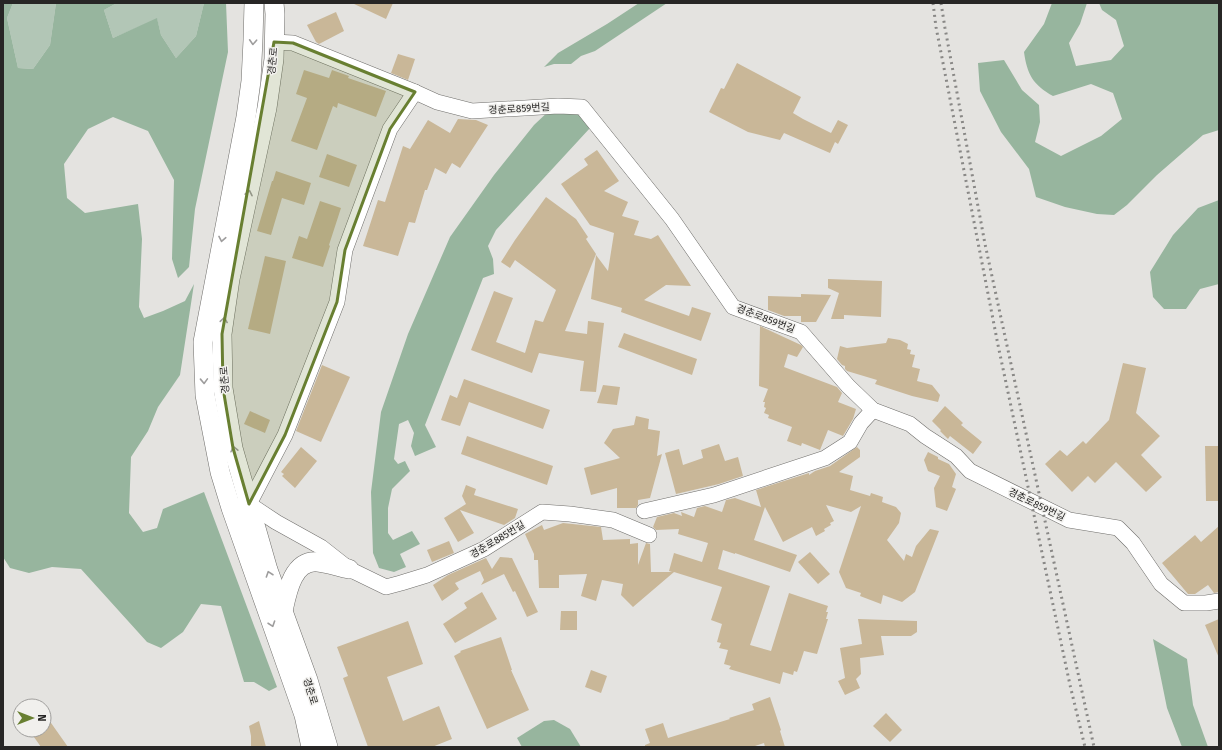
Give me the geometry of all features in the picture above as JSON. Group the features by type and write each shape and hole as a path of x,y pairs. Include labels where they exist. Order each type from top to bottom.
{"street":[{"name":"경춘로","path":"254,3 252,60 246,117 203,342 204,395 220,472 240,506 268,570 308,680 328,747"},
{"name":"경춘로","path":"274,3 274,59 267,108 230,279 222,334 224,395 233,448 240,506 304,715 311,747"},
{"name":"경춘로859번길","path":"274,42 293,44 437,102 472,111 558,106 582,108 672,219 734,307 801,332 848,386 873,410 910,424 925,436 956,456 970,471 1069,520 1118,528 1133,543 1161,584 1184,603 1206,603 1219,601"},
{"path":"240,506 285,435 337,302 346,250 390,129 415,92"},
{"path":"644,511 714,495 825,458 850,442 861,423 873,410"},
{"name":"경춘로885번길","path":"240,506 276,522 321,547 349,569 386,587 427,575 484,549 542,512 613,520 649,535"},
{"path":"283,611 288,589 299,568 307,563 317,562 349,569"}],"highlighted area":[{"path":"274,42 293,43 415,92 390,129 345,250 337,302 285,435 249,504 233,448 223,388 222,334"}],"green space":[{"path":"3,3 13,3 7,18 18,68 33,69 50,45 56,3 117,3 104,10 113,38 157,18 161,35 176,58 196,36 204,3 226,3 228,52 195,209 189,267 178,278 172,259 174,180 148,131 113,117 88,129 64,164 67,198 85,213 138,204 142,239 139,307 144,318 185,301 194,284 180,375 158,407 148,431 131,457 129,513 143,532 157,528 163,509 204,492 277,687 269,691 254,682 244,682 221,606 201,604 183,632 161,648 147,642 81,569 52,567 29,573 10,568 3,557"},
{"path":"13,3 56,3 50,45 33,69 18,68 7,18"},
{"path":"117,3 204,3 196,36 176,58 161,35 157,19 113,38 104,10"},
{"path":"639,3 667,3 595,51 581,56 571,64 554,64 544,67 558,53"},
{"path":"1052,3 1087,3 1080,24 1069,43 1076,66 1111,60 1124,46 1116,20 1102,10 1099,3 1219,3 1219,130 1203,135 1157,175 1127,205 1114,215 1097,214 1065,207 1036,197 1029,169 1001,132 980,91 978,63 1004,60 1022,90 1039,105 1040,122 1035,142 1061,156 1101,136 1122,119 1113,93 1091,84 1053,96 1040,88 1032,78 1027,67 1024,52 1044,24"},
{"path":"551,109 578,113 590,128 496,230 488,246 493,259 494,274 483,278 425,425 436,447 415,456 411,446 414,433 408,420 399,424 394,459 398,464 405,461 410,471 392,489 388,508 388,533 393,540 412,531 420,544 400,554 406,567 394,572 379,568 373,553 371,492 381,412 408,334 450,237 494,175 534,125"},
{"path":"1219,200 1219,284 1200,289 1186,309 1164,309 1153,297 1150,272 1173,235 1198,208"},
{"path":"1153,639 1187,659 1193,705 1208,747 1182,747 1167,708"},
{"path":"554,720 570,729 581,747 522,747 517,738 544,721"}],"building":[{"path":"352,3 393,3 386,19"},
{"path":"336,12 344,31 319,44 316,42 307,25"},
{"path":"398,54 415,59 408,80 391,73"},
{"path":"737,63 801,97 793,113 803,119 831,133 838,120 848,125 838,144 835,142 830,153 784,133 780,140 748,132 709,112 721,88 724,89"},
{"path":"304,70 329,78 332,70 349,76 348,78 386,91 376,117 338,103 337,108 333,106 317,150 291,141 307,98 296,94"},
{"path":"458,119 476,120 488,125 460,168 452,163 446,174 435,168 427,190 425,190 415,223 409,222 398,256 363,246 378,200 385,202 403,146 410,149 428,120 450,133"},
{"path":"597,150 619,181 604,191 628,202 622,216 639,221 634,235 651,239 658,235 691,286 666,285 644,300 689,316 692,307 711,313 701,341 621,312 622,308 591,299 596,255 608,271 614,233 590,225 561,184 588,165 584,159"},
{"path":"327,154 357,165 349,187 319,177"},
{"path":"276,171 311,183 304,205 282,198 271,235 257,231"},
{"path":"546,197 576,219 588,237 586,239 596,254 565,331 587,334 588,321 604,323 596,392 580,391 584,361 539,353 532,373 471,350 494,291 513,298 496,342 525,353 535,320 543,322 556,290 515,260 510,268 501,262"},
{"path":"320,201 341,208 323,267 292,258 299,236 307,239"},
{"path":"265,256 286,261 270,334 248,329"},
{"path":"828,279 882,281 881,317 844,315 844,319 831,319 839,293 828,288"},
{"path":"801,294 831,295 816,322 801,322 801,316 784,316 768,310 768,296 801,297"},
{"path":"760,326 803,347 797,357 788,354 784,367 837,387 842,393 838,402 856,409 853,419 843,436 828,430 820,450 802,443 801,446 787,441 792,427 768,418 769,415 764,413 766,408 764,407 765,402 763,402 768,389 759,386"},
{"path":"624,333 697,359 692,375 618,347"},
{"path":"888,338 900,340 908,344 907,349 911,350 910,354 915,355 912,367 920,369 917,381 932,385 940,395 938,402 912,396 875,384 877,380 847,371 845,366 842,365 837,359 840,346 847,348 886,343"},
{"path":"1123,363 1146,368 1136,413 1160,436 1141,455 1162,477 1146,492 1116,462 1095,483 1088,476 1072,492 1045,464 1060,450 1067,456 1083,441 1086,444 1109,420"},
{"path":"322,365 350,377 321,442 296,431"},
{"path":"464,379 550,410 543,429 469,402 460,426 441,420 450,395 457,398"},
{"path":"603,385 620,387 617,405 597,403"},
{"path":"945,406 963,423 961,425 982,442 973,454 950,436 948,439 932,421"},
{"path":"250,411 270,420 265,433 244,424"},
{"path":"636,416 649,419 648,429 660,431 657,456 662,454 650,498 638,500 638,505 636,508 617,508 617,488 591,495 584,468 620,458 604,443 613,429 634,425"},
{"path":"467,436 553,466 547,485 461,454"},
{"path":"719,444 725,461 738,457 743,476 719,484 676,494 665,453 679,449 683,465 703,458 701,450"},
{"path":"1205,446 1219,446 1219,501 1206,501"},
{"path":"301,447 317,461 295,488 282,476 284,474 281,472"},
{"path":"857,447 860,450 860,457 839,472 853,476 850,490 870,496 871,493 883,497 882,502 896,507 901,513 899,523 887,540 904,561 906,554 912,557 916,546 930,529 939,531 915,592 902,602 883,595 881,604 860,596 861,593 846,588 839,572 861,506 851,512 826,505 834,521 830,523 831,525 824,529 825,531 816,536 812,527 783,542 765,507 754,540 797,555 790,572 723,550 718,569 770,586 750,645 771,651 789,593 828,606 826,619 828,619 817,654 804,651 797,672 794,671 793,675 783,672 780,684 729,669 731,666 724,664 728,650 719,648 721,643 717,642 722,624 711,620 722,587 674,572 633,607 621,595 623,584 602,580 596,601 581,596 587,574 559,575 559,588 539,588 538,560 534,560 534,554 525,534 542,525 544,530 563,523 601,527 603,540 630,539 630,544 638,543 638,565 646,543 650,544 651,572 672,572 669,571 674,553 702,562 708,543 678,534 679,529 656,530 653,527 657,517 674,513 682,516 681,512 694,517 697,508 705,506 722,512 726,500 735,498 761,507 756,490 809,473 809,475 815,471 830,466"},
{"path":"928,452 949,464 956,474 952,487 956,489 947,511 936,507 934,488 940,476 928,471 924,460"},
{"path":"466,485 476,489 474,495 518,509 515,518 504,525 460,510 474,533 458,542 444,518 466,504 462,496"},
{"path":"1219,526 1219,592 1214,593 1208,585 1195,594 1188,594 1162,563 1195,535 1201,542"},
{"path":"449,541 454,553 432,562 427,550"},
{"path":"810,552 830,574 818,584 798,562"},
{"path":"500,557 512,558 538,612 527,617 515,591 513,592 504,574 481,585 484,580 480,571 455,583 459,589 442,601 433,585 448,575 486,558 492,569"},
{"path":"482,592 497,619 455,643 443,624 467,608 464,603"},
{"path":"561,611 577,611 577,630 560,630"},
{"path":"858,619 917,621 917,632 911,636 881,636 884,655 860,658 861,674 856,679 860,688 845,695 838,681 845,678 840,648 862,644"},
{"path":"1219,619 1219,658 1205,625"},
{"path":"408,621 423,664 387,677 403,721 439,706 452,739 432,747 368,747 343,678 348,676 337,647"},
{"path":"501,637 511,670 529,710 487,729 454,656 461,652 460,651"},
{"path":"591,670 607,676 601,693 585,687"},
{"path":"770,697 785,747 765,747 764,743 752,747 645,747 645,745 650,743 645,729 663,723 668,738 754,710 752,704"},
{"path":"886,713 902,730 890,742 873,726"},
{"path":"259,721 266,747 251,747 249,726"},
{"path":"52,724 68,747 41,747 35,738 52,738"}],"railway":[{"path":"933,3 936,27 998,345 1070,685 1085,747"},
{"path":"941,3 985,244 1094,747"}]}
